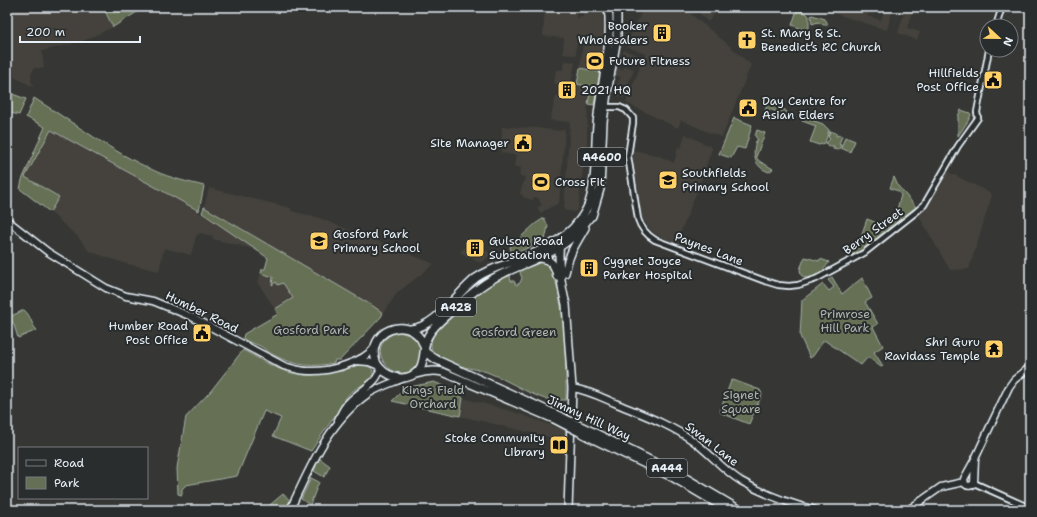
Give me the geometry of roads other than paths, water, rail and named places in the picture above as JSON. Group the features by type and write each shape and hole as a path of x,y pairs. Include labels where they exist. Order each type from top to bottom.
{"highway":[{"name":"A4600","path":"568,510 572,388 564,301 562,246 564,236 579,221 589,204 594,184 600,97 610,37 608,7"},
{"name":"A4600","path":"564,301 567,261 572,249 589,223 600,189 605,107 617,38 617,7"},
{"path":"596,144 599,134 601,111 605,107"},
{"name":"A428","path":"425,351 428,338 439,323 478,288 500,274 562,246 573,237 593,213"},
{"name":"A428","path":"410,328 418,328 428,323 480,276 547,246 564,236"},
{"name":"A4600","path":"562,246 565,273"},
{"name":"A4600","path":"538,258 547,259 554,265 564,301"},
{"path":"398,327 410,328 423,341 425,351 422,365 420,369 410,376 392,376 379,367 374,357 375,347 385,332 398,327"},
{"name":"Jimmy Hill Way","path":"425,351 437,360 554,417 684,477 740,510"},
{"name":"Jimmy Hill Way","path":"410,376 425,371 436,371 554,417"},
{"name":"Jimmy Hill Way","path":"590,434 672,477 728,510"}],"main road":[{"name":"Humber Road","path":"7,220 48,252 106,288 126,296 153,301 192,317 277,363 296,370 309,371 331,369 355,362 367,356 375,347"},
{"name":"Humber Road","path":"355,362 369,362 379,367"},
{"path":"333,430 343,409 357,394 377,379 380,373 379,367"},
{"path":"964,482 970,486 976,459 1009,387 1014,380 1030,367"},
{"path":"290,510 314,457 354,404 369,393 410,376"},
{"name":"Swan Lane","path":"572,388 603,398 674,429 693,441 722,467 741,480 772,496 815,510"},
{"path":"908,510 941,487 964,482 964,479 972,479"}],"street":[{"path":"999,18 1002,7"},
{"name":"Berry Street","path":"774,284 798,284 827,274 864,253 924,205 958,146 978,118 977,112 988,58"},
{"name":"Paynes Lane","path":"605,107 619,107 626,110 633,118 634,123 628,156 637,216 642,228 648,236 774,284"},
{"path":"972,479 1030,508"}],"place":[{"name":"Booker Wholesalers","path":"662,33"},
{"name":"St. Mary & St. Benedict’s RC Church","path":"747,40"},
{"name":"Future Fitness","path":"595,61"},
{"name":"Hillfields Post Office","path":"993,80"},
{"name":"2021 HQ","path":"567,90"},
{"name":"Day Centre for Asian Elders","path":"748,108"},
{"name":"Site Manager","path":"523,143"},
{"name":"Southfields Primary School","path":"668,180"},
{"name":"Cross Fit","path":"541,182"},
{"name":"Gosford Park Primary School","path":"319,241"},
{"name":"Gulson Road Substation","path":"475,248"},
{"name":"Cygnet Joyce Parker Hospital","path":"589,268"},
{"name":"Humber Road Post Office","path":"202,333"},
{"name":"Shri Guru Ravidass Temple","path":"994,349"},
{"name":"Stoke Community Library","path":"559,445"}],"park label":[{"name":"Primrose Hill Park","path":"845,321"},
{"name":"Gosford Park","path":"311,330"},
{"name":"Gosford Green","path":"514,332"},
{"name":"Kings Field Orchard","path":"433,397"},
{"name":"Signet Square","path":"741,402"}]}
